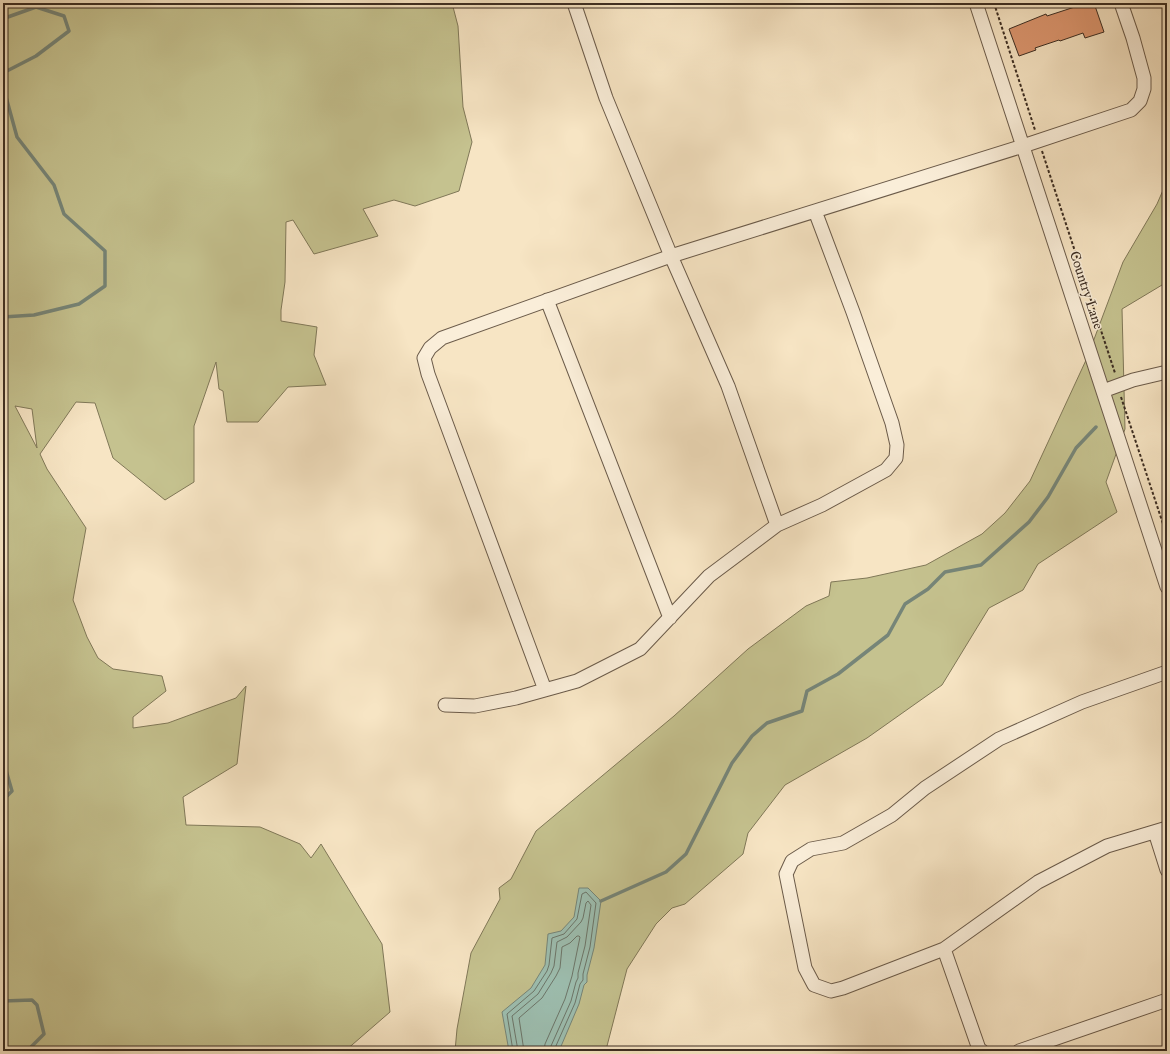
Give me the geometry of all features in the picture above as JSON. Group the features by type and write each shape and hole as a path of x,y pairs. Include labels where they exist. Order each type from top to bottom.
{"street":[{"path":"574,3 606,98 671,256 728,386 777,525"},
{"name":"Country Lane","path":"976,3 1167,587"},
{"path":"545,690 428,374 424,358 430,348 442,338 671,256 1023,146 1131,110 1140,101 1144,89 1144,78 1133,38 1121,3"},
{"path":"445,705 475,706 516,698 577,681 640,649 709,576 777,525 822,505 886,470 896,458 897,445 892,423 853,312 815,211"},
{"path":"546,300 670,618"},
{"path":"1103,391 1133,380 1167,372"},
{"path":"1167,672 1082,702 999,739 925,788 892,815 843,843 811,849 792,861 786,874 805,968 814,985 831,991 843,988 944,949 1038,882 1107,846 1161,830 1167,870"},
{"path":"944,949 978,1049 982,1051"},
{"path":"1019,1051 1167,1000"}],"path":[{"path":"994,3 1036,131"},
{"path":"1043,154 1114,372"},
{"path":"1122,400 1167,536"}],"shaded area":[{"path":"3,3 452,3 458,26 463,107 472,142 459,191 415,206 394,200 363,209 378,236 314,254 293,220 286,222 285,282 281,321 317,327 314,355 326,385 288,387 258,422 227,422 223,391 219,389 216,362 194,426 194,482 165,500 113,458 95,403 76,402 40,454 47,469 86,528 73,600 87,637 98,658 113,669 162,676 166,691 133,717 133,728 168,723 236,698 246,686 237,764 183,797 186,825 260,827 300,844 311,858 321,844 382,944 390,1012 345,1051 3,1051","holes":["15,406 32,409 37,448"]},
{"path":"1167,181 1167,282 1122,309 1125,429 1106,482 1117,512 1038,564 1023,590 989,608 942,685 867,738 785,785 748,833 743,854 685,904 672,908 656,924 627,969 607,1046 609,1051 455,1051 457,1029 471,953 500,899 499,888 511,879 536,831 674,716 748,649 806,606 829,596 831,582 867,578 926,565 982,534 1005,513 1030,481 1087,358 1123,262 1157,204"}],"water":[{"path":"579,888 588,888 601,901 587,982 584,985 579,1004 559,1051 509,1051 502,1012 531,988 545,965 548,934 561,931 574,917"}],"building":[{"path":"1087,3 1094,3 1104,32 1085,38 1083,33 1035,48 1036,50 1019,56 1009,29 1046,14 1047,16"}],"waterway":[{"path":"3,18 36,7 64,16 69,31 36,56 3,73"},
{"path":"3,86 17,137 54,185 64,214 105,251 105,286 79,304 34,315 3,317"},
{"path":"601,901 666,872 686,854 732,763 752,736 767,723 802,711 807,691 838,674 888,635 905,604 928,589 945,572 981,565 1029,522 1048,497 1076,448 1096,427"},
{"path":"3,760 12,791 3,800"},
{"path":"3,1001 32,1000 37,1005 44,1034 27,1051"}]}
